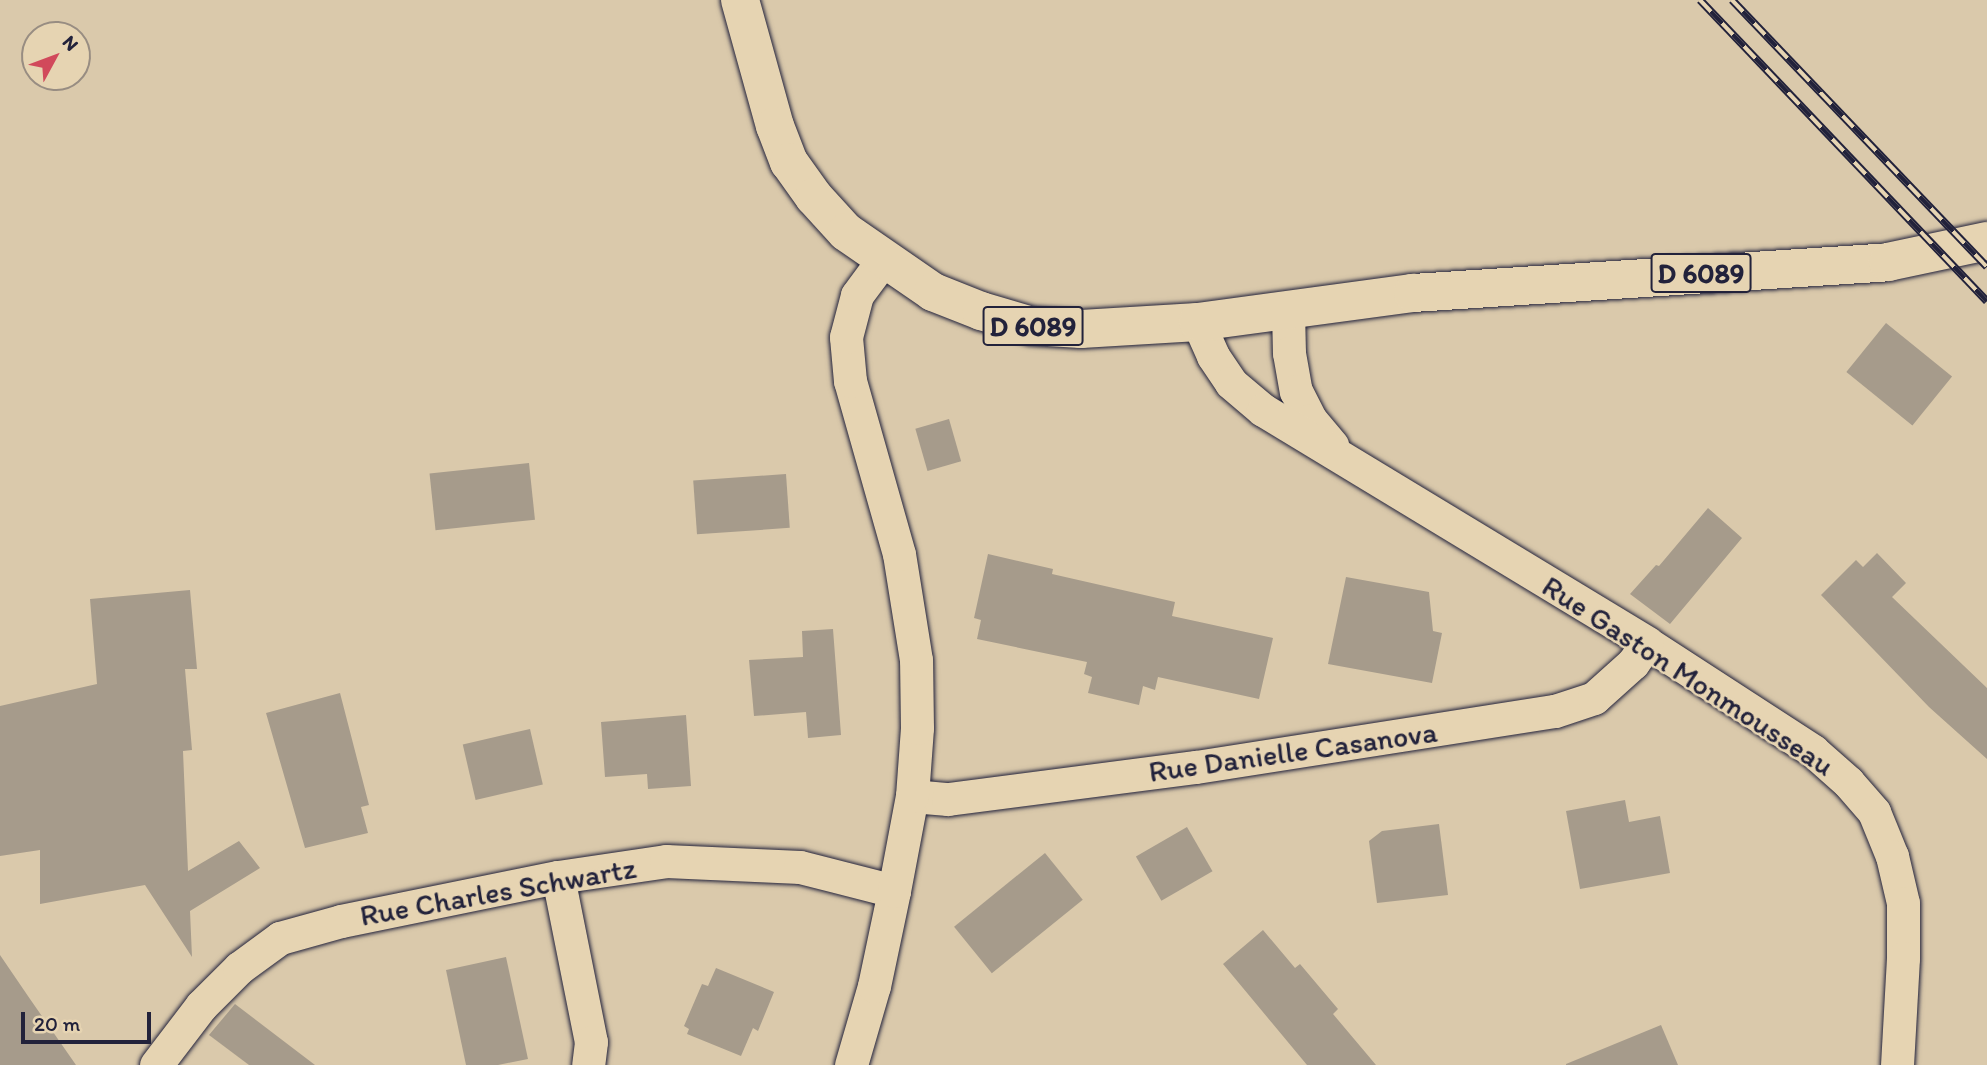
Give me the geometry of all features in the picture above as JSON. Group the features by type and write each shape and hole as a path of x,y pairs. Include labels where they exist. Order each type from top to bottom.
{"main road":[{"name":"D 6089","path":"740,0 775,126 789,162 814,197 846,232 933,292 981,312 1032,326 1082,329 1198,322 1413,293 1888,261 1987,241"}],"street":[{"path":"851,1065 874,986 894,891 912,796 917,728 914,647 899,554 850,381 846,337 857,295 883,260"},
{"name":"Rue Gaston Monmousseau","path":"1288,310 1289,354 1296,391 1311,420 1346,460"},
{"name":"Rue Gaston Monmousseau","path":"1198,322 1213,356 1231,383 1273,417 1647,643 1813,751 1848,782 1874,812 1892,856 1903,903 1903,958 1896,1065"},
{"name":"Rue Danielle Casanova","path":"912,796 948,799 1196,767 1555,711 1594,698 1633,663 1647,643"},
{"name":"Rue Charles Schwartz","path":"156,1065 201,1006 239,968 280,938 341,921 558,877 666,861 800,867 894,891"},
{"path":"558,877 591,1042 588,1065"}],"building":[{"path":"1886,323 1952,376 1912,425 1846,372"},
{"path":"949,419 961,461 927,471 915,429"},
{"path":"529,463 535,520 436,530 430,473"},
{"path":"786,474 790,528 697,534 693,480"},
{"path":"1708,508 1742,538 1670,624 1630,594 1656,565 1659,566"},
{"path":"1877,553 1906,583 1892,597 1987,688 1987,759 1929,707 1821,595 1856,560 1863,567"},
{"path":"988,554 1053,569 1052,574 1175,602 1172,616 1273,638 1259,699 1158,677 1155,690 1143,686 1139,705 1088,693 1092,677 1084,674 1087,662 977,639 981,620 974,618"},
{"path":"1346,577 1429,592 1433,631 1442,633 1432,683 1328,664"},
{"path":"190,590 197,669 185,669 192,750 183,751 188,871 239,841 260,868 190,911 192,957 145,885 40,904 40,850 0,856 0,706 97,684 90,599"},
{"path":"833,629 841,735 808,738 806,712 754,716 749,660 803,657 802,631"},
{"path":"340,693 369,805 361,807 368,833 305,848 266,713"},
{"path":"686,715 691,786 648,789 647,774 605,777 601,722"},
{"path":"530,729 543,785 476,800 463,745"},
{"path":"1625,800 1629,822 1660,816 1670,873 1580,889 1566,811"},
{"path":"1439,824 1448,895 1377,903 1369,841 1382,831"},
{"path":"1187,827 1212,871 1161,901 1136,857"},
{"path":"1045,853 1083,900 992,973 954,927"},
{"path":"1263,930 1295,968 1300,964 1338,1009 1333,1014 1376,1065 1307,1065 1223,964"},
{"path":"0,955 30,999 76,1065 0,1065"},
{"path":"506,957 528,1059 498,1065 466,1065 446,970"},
{"path":"716,968 774,992 758,1031 753,1028 741,1056 687,1034 689,1029 684,1026 702,984 708,986"},
{"path":"235,1004 315,1065 249,1065 209,1035"},
{"path":"1661,1025 1678,1065 1566,1065 1566,1064"}],"railway":[{"path":"1700,0 1987,301"},
{"path":"1732,0 1987,267"}]}
